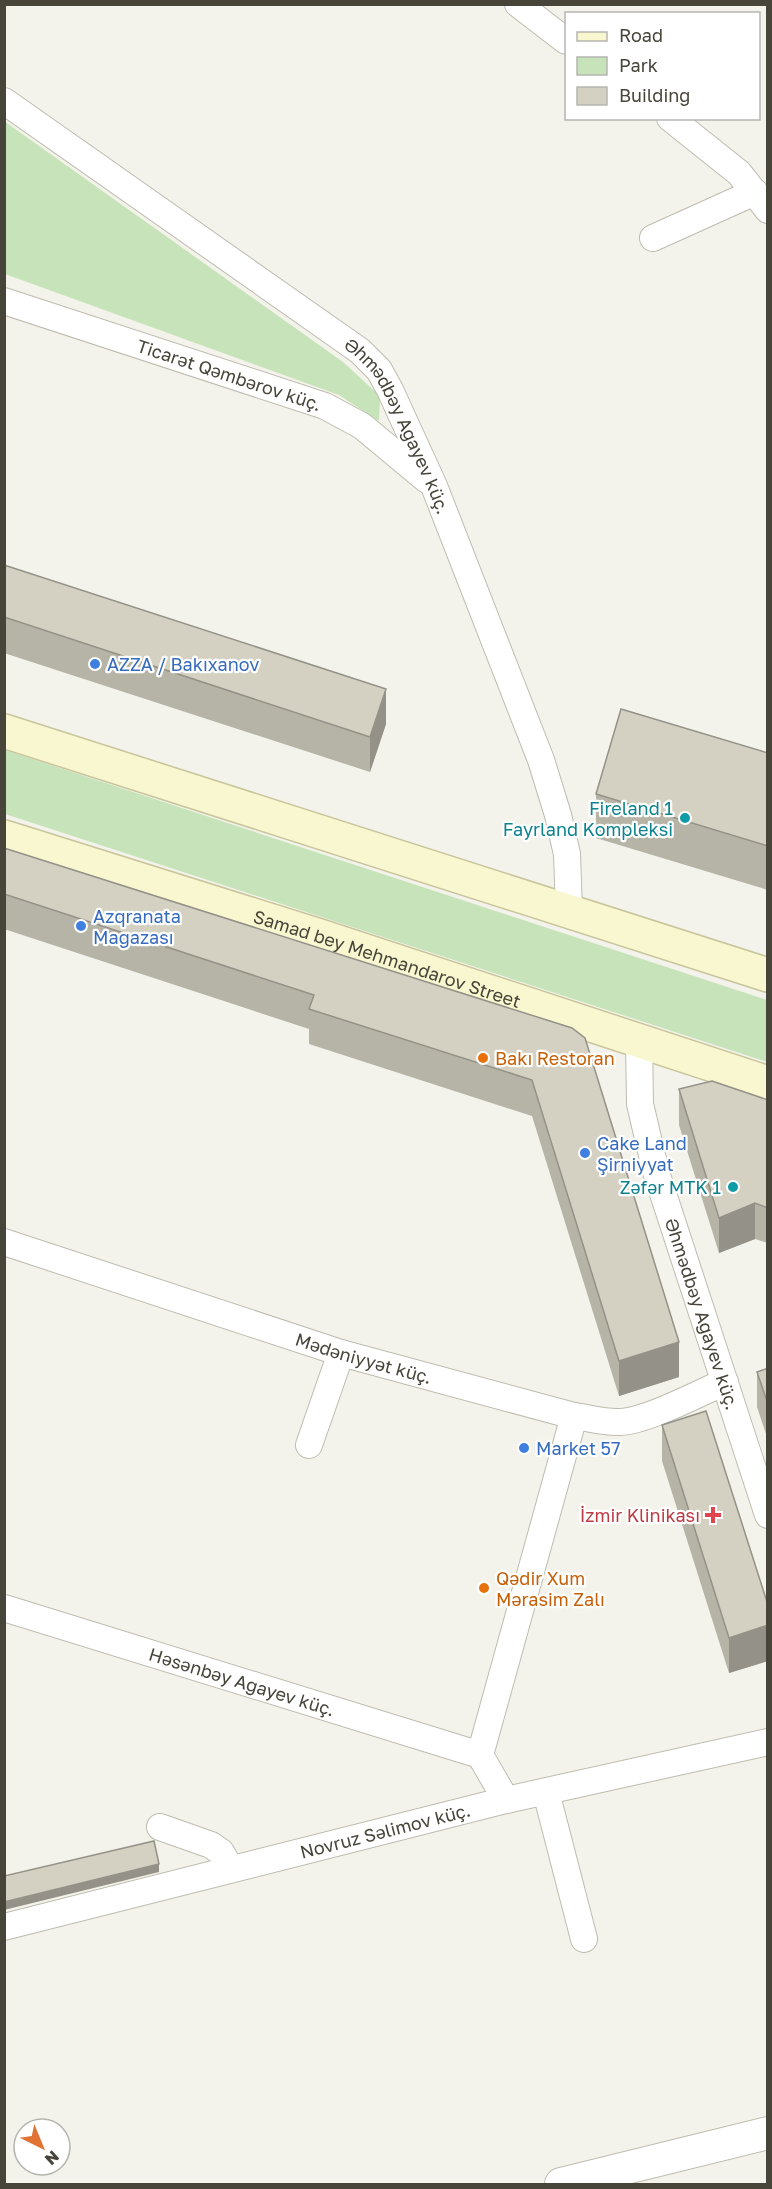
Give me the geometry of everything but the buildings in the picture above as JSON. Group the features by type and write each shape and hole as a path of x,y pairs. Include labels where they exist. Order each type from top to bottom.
{"main road":[{"path":"4,731 768,975"},
{"name":"Samad bey Mehmandarov Street","path":"4,837 320,936 768,1083"}],"street":[{"path":"518,4 565,39"},
{"name":"Əhmədbəy Ağayev küç.","path":"4,101 360,351 379,370 434,486 541,760 567,854 569,911"},
{"path":"653,237 761,201 739,173 673,120"},
{"name":"Ticarət Qəmbərov küç.","path":"4,301 326,406 362,426 434,486"},
{"name":"Əhmədbəy Ağayev küç.","path":"639,1041 640,1104 656,1172 768,1515"},
{"name":"Mədəniyyət küç.","path":"4,1242 341,1353 574,1416 609,1422 640,1419 725,1382"},
{"path":"309,1445 341,1353"},
{"path":"506,1800 480,1755 574,1416"},
{"name":"Həsənbəy Ağayev küç.","path":"4,1608 480,1755"},
{"name":"Novruz Səlimov küç.","path":"4,1927 506,1800 768,1742"},
{"path":"546,1792 584,1939"},
{"path":"160,1827 211,1845 221,1852 231,1869"},
{"path":"561,2184 768,2133"}],"green space":[{"path":"4,121 343,362 380,396 379,421 339,395 5,274"},
{"path":"5,750 767,1000 767,1062 5,814"}],"place":[{"name":"AZZA / Bakıxanov","path":"95,664"},
{"name":"Fireland 1 Fayrland Kompleksi","path":"685,818"},
{"name":"Azqranata Mağazası","path":"81,926"},
{"name":"Bakı Restoran","path":"483,1058"},
{"name":"Cake Land Şirniyyat","path":"585,1153"},
{"name":"Zəfər MTK 1","path":"733,1187"},
{"name":"Market 57","path":"524,1448"},
{"name":"İzmir Klinikası","path":"713,1515"},
{"name":"Qədir Xum Mərasim Zalı","path":"484,1588"}]}
